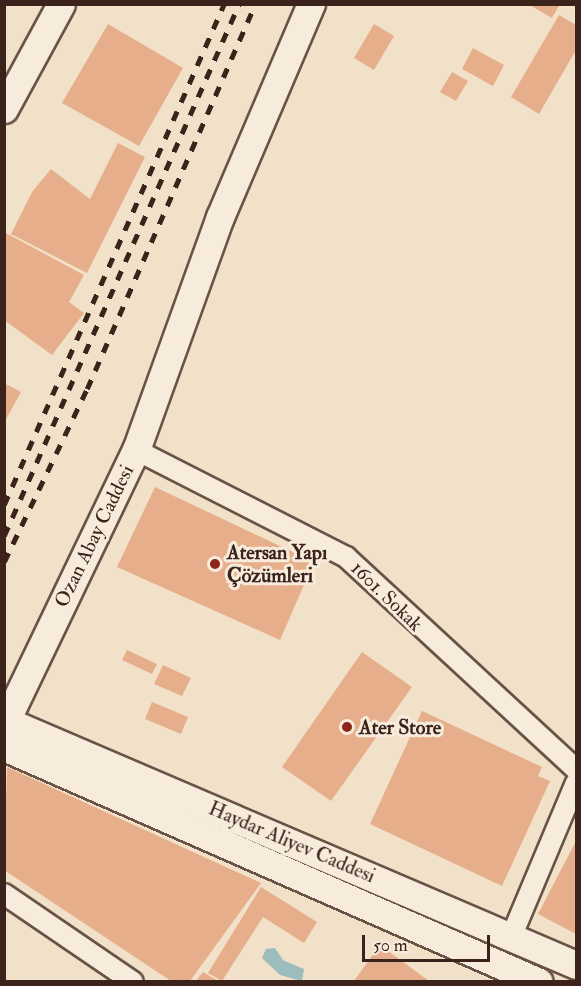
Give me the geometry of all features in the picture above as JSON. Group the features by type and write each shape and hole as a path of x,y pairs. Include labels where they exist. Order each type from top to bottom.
{"main road":[{"path":"4,109 61,4"},
{"name":"Ozan Abay Caddesi","path":"5,728 136,450 170,347 311,4"},
{"name":"Ozan Abay Caddesi","path":"4,679 170,347"},
{"name":"Haydar Aliyev Caddesi","path":"5,728 512,935 576,965"},
{"name":"Haydar Aliyev Caddesi","path":"5,728 539,981"}],"street":[{"name":"1601. Sokak","path":"136,450 346,556 576,769"},
{"path":"512,935 576,783"},
{"path":"4,894 133,981"}],"water":[{"path":"275,948 283,960 304,969 302,981 280,975 262,958 266,949"}],"building":[{"path":"528,4 560,4 552,18"},
{"path":"559,15 576,25 576,50 539,114 511,97"},
{"path":"108,24 183,68 139,146 62,103"},
{"path":"374,24 394,36 374,70 354,58"},
{"path":"473,48 504,65 493,86 462,69"},
{"path":"452,72 468,81 456,101 440,92"},
{"path":"118,143 145,157 87,273 11,234 32,192 51,169 90,199"},
{"path":"4,232 84,275 69,302 84,313 52,355 4,320"},
{"path":"4,383 21,392 4,423"},
{"name":"Atersan Yapı Çözümleri","path":"155,487 314,562 280,640 117,567"},
{"path":"127,650 157,664 152,674 122,660"},
{"name":"Ater Store","path":"362,652 412,687 331,801 282,767"},
{"path":"163,665 191,678 182,696 154,684"},
{"path":"152,702 188,717 181,734 145,719"},
{"path":"422,711 542,767 538,776 550,781 502,886 370,824"},
{"path":"7,767 261,883 190,981 171,981 4,870"},
{"path":"576,841 576,934 538,914"},
{"path":"261,887 317,922 304,943 263,917 222,981 208,973"},
{"path":"380,945 429,981 354,981"},
{"path":"203,972 218,981 196,981"}],"railway":[{"path":"4,505 224,4"},
{"path":"4,536 239,4"},
{"path":"4,562 87,389 255,4"}],"place":[{"name":"Atersan Yapı Çözümleri","path":"215,564"},
{"name":"Ater Store","path":"347,727"}]}
